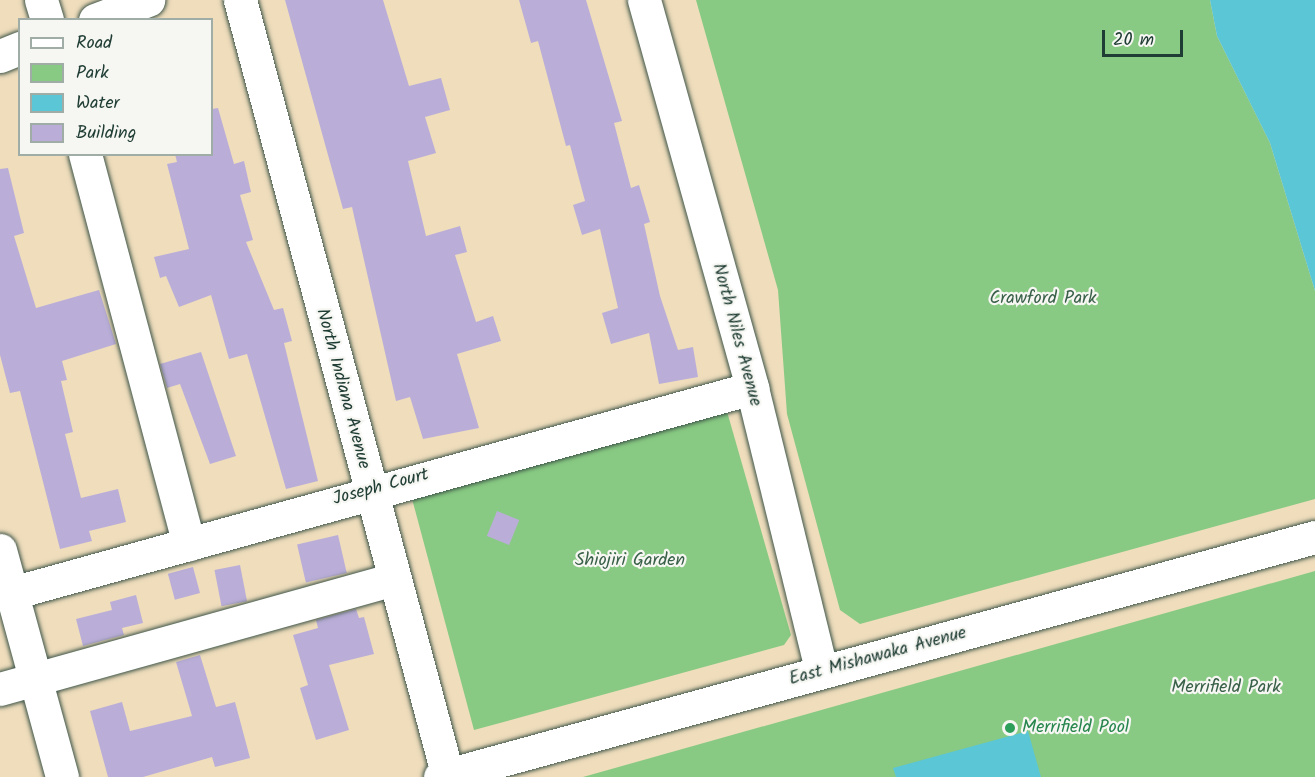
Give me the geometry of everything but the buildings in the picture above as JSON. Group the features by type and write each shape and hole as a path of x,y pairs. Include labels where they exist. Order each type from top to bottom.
{"street":[{"path":"41,0 46,18"},
{"path":"100,18 148,0"},
{"name":"North Indiana Avenue","path":"240,0 446,776"},
{"name":"North Niles Avenue","path":"644,0 752,388 822,672"},
{"path":"0,56 18,49"},
{"path":"86,156 189,544"},
{"name":"Joseph Court","path":"12,593 369,491 752,388"},
{"name":"East Mishawaka Avenue","path":"446,776 1315,537"},
{"path":"0,550 62,777"},
{"path":"0,689 394,579"}],"green space":[{"name":"Crawford Park","path":"696,0 1210,0 1217,36 1270,143 1315,291 1315,499 860,624 840,610 787,414 778,290"},
{"name":"Shiojiri Garden","path":"726,408 791,635 784,645 474,730 411,495"},
{"name":"Merrifield Park","path":"1315,571 1315,777 583,777"}],"water":[{"path":"1210,0 1315,0 1315,291 1270,143 1217,36"},
{"path":"1028,731 1041,777 896,777 893,768"}],"place":[{"name":"Merrifield Pool","path":"1010,728"}]}
